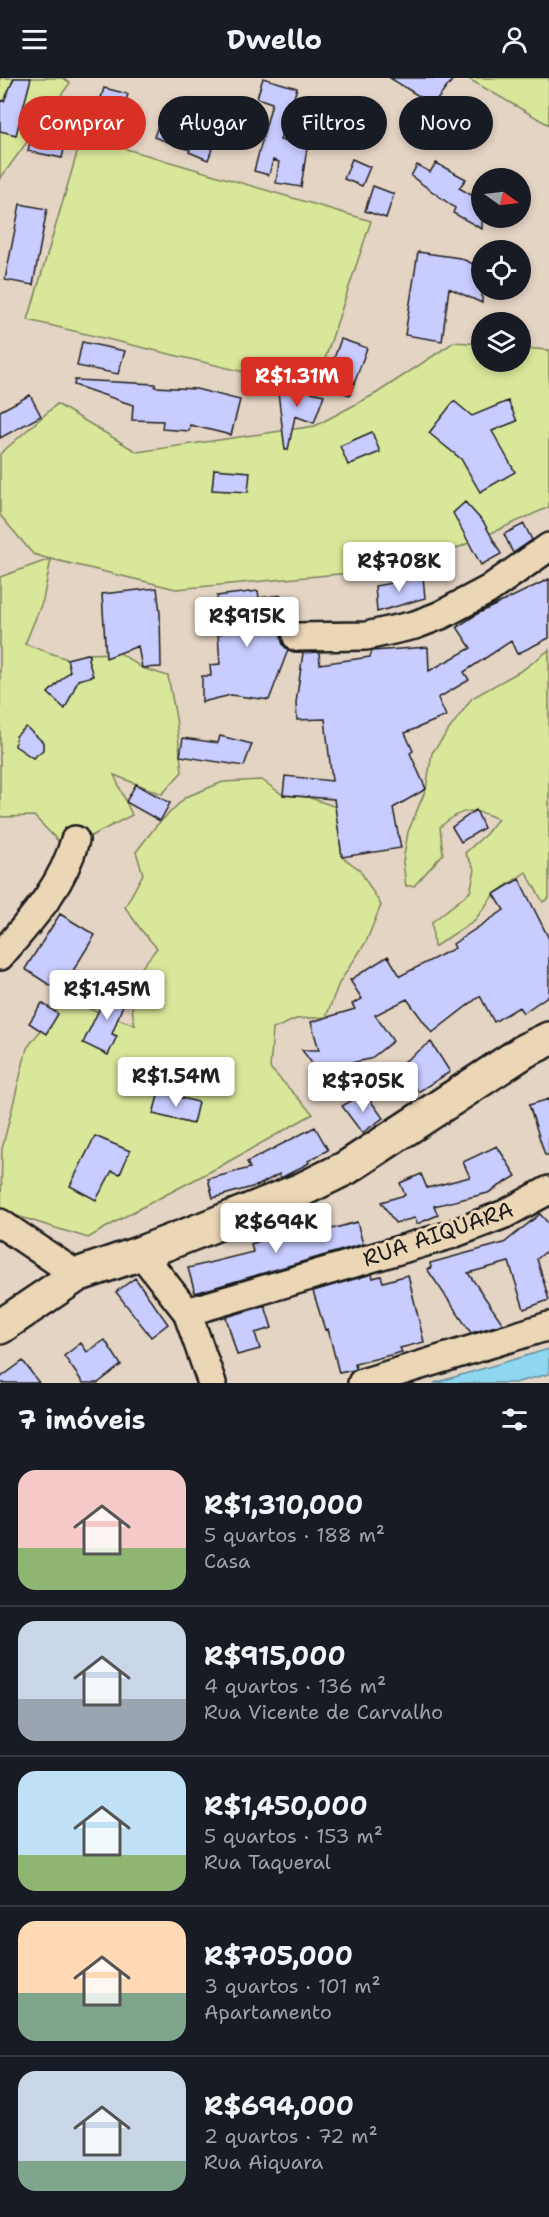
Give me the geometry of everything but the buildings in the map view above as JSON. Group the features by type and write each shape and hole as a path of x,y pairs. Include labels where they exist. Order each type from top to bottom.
{"main road":[{"path":"0,1327 77,1275 141,1253 301,1190 346,1168 526,1050 549,1039"}],"street":[{"path":"297,637 366,636 415,625 441,615 488,590 549,547"},
{"path":"0,956 38,913 63,872 75,840"},
{"name":"RUA AIQUARA","path":"187,1312 450,1235 505,1214 549,1190"},
{"path":"0,1223 77,1275"},
{"path":"141,1253 187,1312 212,1383"},
{"path":"362,1383 549,1326"}],"green space":[{"path":"0,78 63,78 70,83 61,96 18,96 18,150 21,150 0,179"},
{"path":"467,78 549,78 549,125"},
{"path":"78,150 130,150 371,221 315,389 28,320"},
{"path":"454,342 471,343 471,372 531,372 531,349 549,350 549,507 415,567 176,589 51,559 43,600 25,644 67,659 87,654 120,653 142,668 168,676 176,718 182,772 162,794 114,775 132,815 66,849 34,816 0,816 0,577 50,559 33,554 0,515 0,454 57,404 137,452 315,426 377,393"},
{"path":"549,650 549,898 543,902 526,872 494,894 475,920 434,947 432,922 470,892 475,870 465,853 486,834 498,819 468,811 447,821 440,827 443,854 414,886 406,886 403,862 408,832 426,789 432,753 472,698 524,669"},
{"path":"262,780 283,795 308,797 336,807 342,857 359,869 381,905 366,942 339,983 326,1017 296,1019 273,1029 270,1068 313,1114 88,1238 1,1211 2,1149 27,1048 64,1000 135,1025 131,1000 133,983 157,948 125,907 143,874 136,852 156,826 186,797 223,782"}],"water":[{"path":"549,1349 549,1374 514,1383 434,1383"}]}
